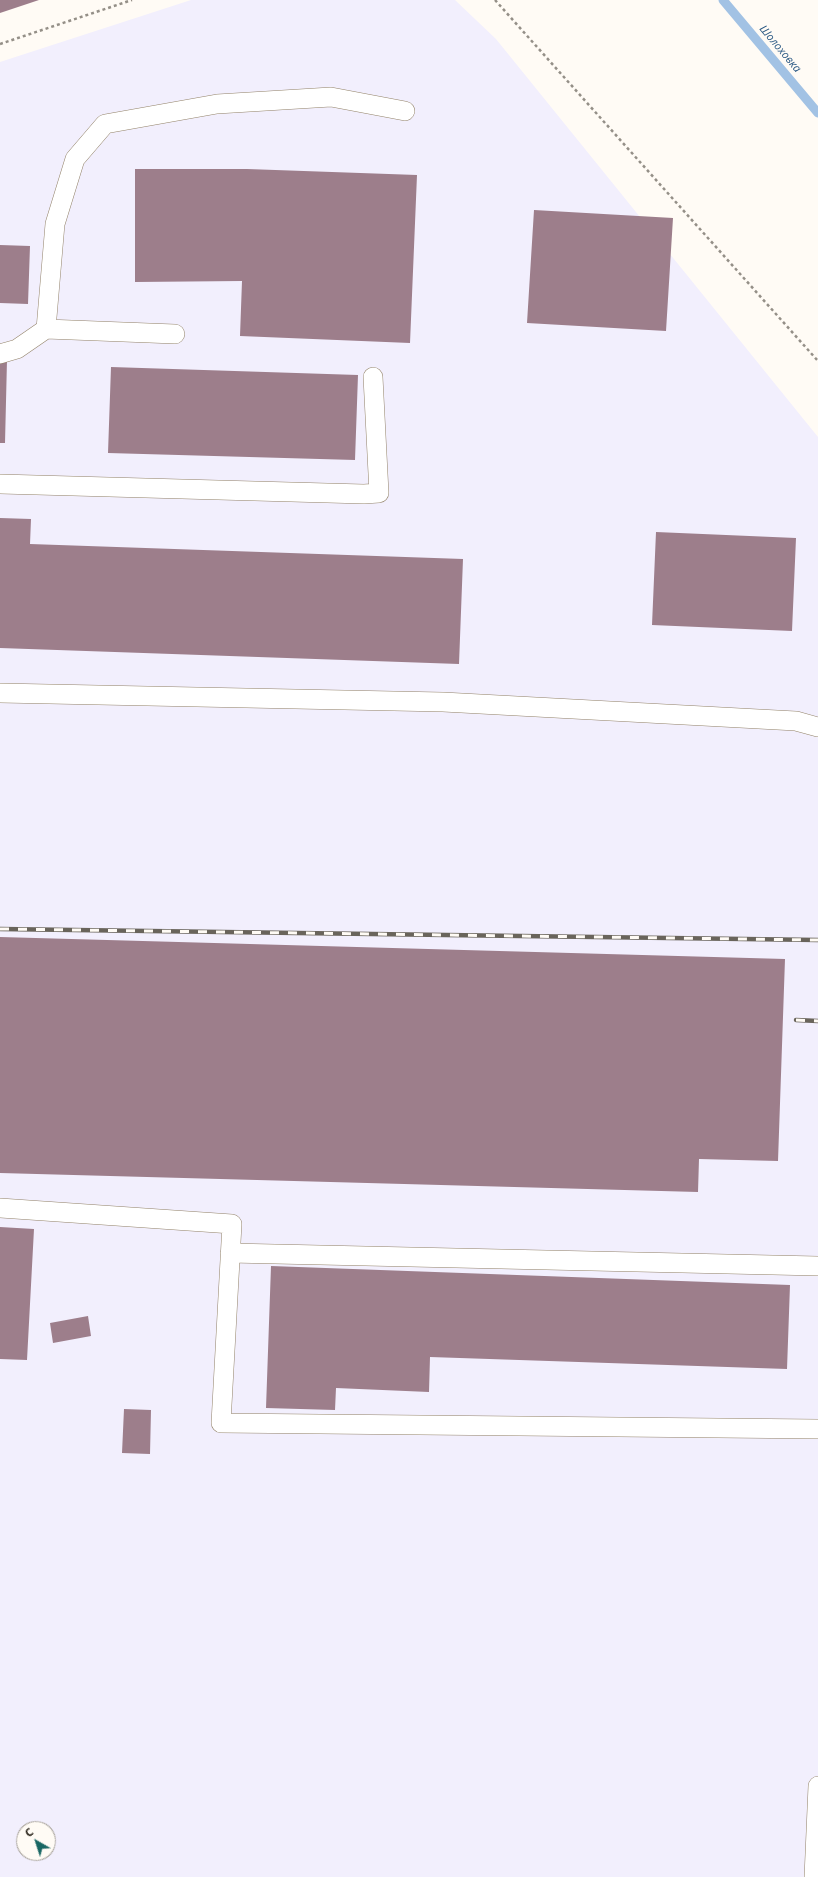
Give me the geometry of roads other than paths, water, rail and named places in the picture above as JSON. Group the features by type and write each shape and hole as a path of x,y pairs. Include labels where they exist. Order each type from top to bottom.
{"lane":[{"path":"46,329 55,224 75,159 106,124 217,104 331,97 406,111"},
{"path":"0,354 17,349 46,329 175,334"},
{"path":"0,484 364,494 379,493 373,377"},
{"path":"0,693 443,702 796,721 818,727"},
{"path":"0,1208 232,1224 221,1423 818,1429"},
{"path":"230,1253 818,1266"},
{"path":"814,1877 818,1786"}],"waterway":[{"name":"Шолоховка","path":"723,0 818,113"}],"railway":[{"path":"0,929 818,940"},
{"path":"796,1020 818,1021"}]}
